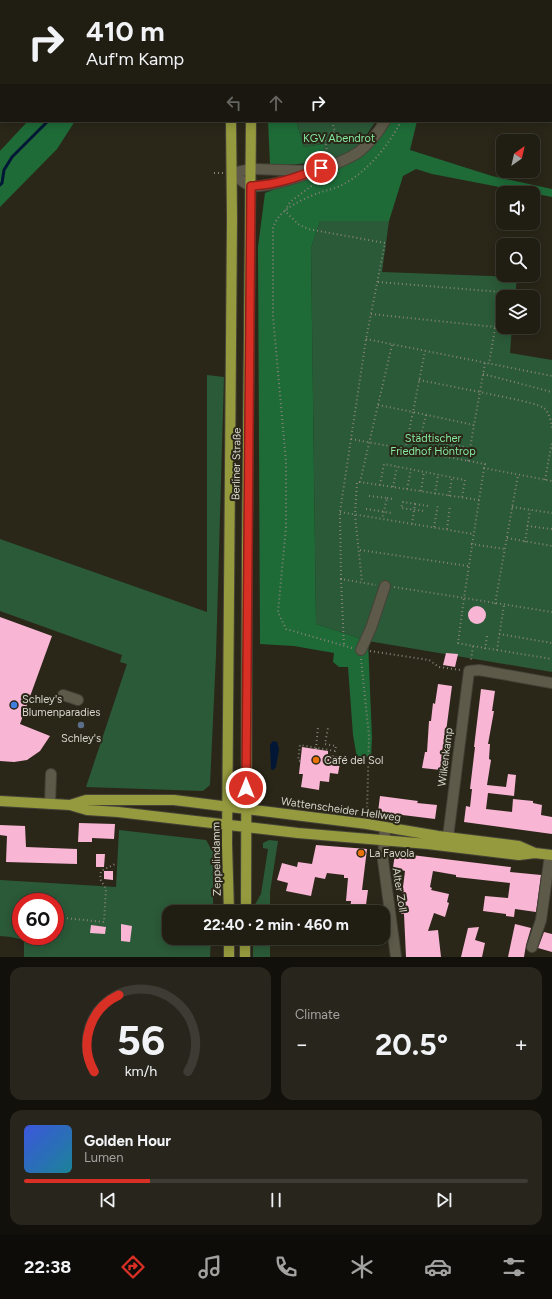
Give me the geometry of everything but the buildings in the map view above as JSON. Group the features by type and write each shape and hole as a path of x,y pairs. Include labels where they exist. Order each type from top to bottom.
{"main road":[{"name":"Berliner Straße","path":"227,806 232,173 231,122"},
{"name":"Berliner Straße","path":"246,808 251,122"},
{"name":"Wattenscheider Hellweg","path":"70,805 86,800 174,800 367,824 447,842"},
{"name":"Wattenscheider Hellweg","path":"0,801 70,805 87,810 118,812 246,828 353,839 519,846 535,853 551,855"},
{"name":"Zeppelindamm","path":"227,806 229,905"},
{"path":"246,808 246,905"},
{"path":"229,945 229,957"},
{"path":"245,945 245,957"}],"street":[{"path":"232,173 251,186 265,186 291,180 359,152 378,134 384,122"},
{"path":"232,173 251,169 314,171"},
{"path":"360,650 370,628 385,586"},
{"path":"469,671 479,670 552,683"},
{"name":"Wilkenkamp","path":"447,842 469,671"},
{"path":"62,695 78,700"},
{"path":"50,774 50,804"},
{"name":"Alter Zoll","path":"385,827 383,860 396,957"},
{"name":"Wattenscheider Hellweg","path":"532,947 541,920 551,855"}],"path":[{"path":"400,122 385,146 371,163 354,178 343,185 320,193 286,210 278,217 273,227 273,316 286,462 286,527 278,612 286,629 360,650 386,652 429,660 439,667 469,671"},
{"path":"286,210 298,224 308,229 385,243 366,339 340,512 344,646"},
{"path":"378,282 501,292 489,364"},
{"path":"371,314 495,327"},
{"path":"366,339 552,376"},
{"path":"362,582 360,550 355,514 357,482 360,482 392,345"},
{"path":"404,450 425,351"},
{"path":"468,461 485,363"},
{"path":"483,374 552,392"},
{"path":"419,380 534,404 544,408 549,415 552,428"},
{"path":"378,405 474,425"},
{"path":"426,415 420,439 470,448"},
{"path":"352,439 404,450 485,464 471,544 458,643 485,649 552,659"},
{"path":"545,480 552,442"},
{"path":"380,485 384,464 397,466 465,480 462,498"},
{"path":"393,487 397,466"},
{"path":"484,468 552,482"},
{"path":"407,490 412,469"},
{"path":"421,491 424,472"},
{"path":"435,494 438,475"},
{"path":"495,604 518,475"},
{"path":"449,496 452,477"},
{"path":"360,482 478,500"},
{"path":"369,496 394,499"},
{"path":"382,519 387,498"},
{"path":"425,512 401,508 403,502 428,506"},
{"path":"412,524 415,504"},
{"path":"434,528 438,504"},
{"path":"447,529 450,506"},
{"path":"512,507 552,513"},
{"path":"366,509 392,513"},
{"path":"525,542 530,510"},
{"path":"340,512 473,534"},
{"path":"527,526 552,529"},
{"path":"507,538 552,546"},
{"path":"471,544 505,549"},
{"path":"360,550 468,566"},
{"path":"341,579 464,598 504,606 552,612"},
{"path":"497,650 504,606"},
{"path":"499,634 552,643"},
{"path":"485,649 487,636"},
{"path":"471,660 472,646"},
{"path":"360,650 369,736 367,824"},
{"path":"316,748 318,727"},
{"path":"300,761 298,760 300,745 335,750 336,746 325,744 328,728"},
{"path":"64,918 104,922 106,889 100,879 101,871 115,864"}],"green space":[{"path":"27,122 74,122 57,149 0,207 0,151"},
{"path":"268,122 296,122 304,147 323,144 325,161 289,165 270,164"},
{"name":"KGV Abendrot","path":"296,122 375,122 356,150 325,161 322,144 304,147"},
{"path":"387,122 417,122 410,150 496,178 538,186 496,186 432,174 416,169 403,176 389,221 320,221 311,248 316,624 368,641 372,738 371,757 357,758 353,735 348,667 339,667 333,662 334,653 294,646 260,644 258,247 265,193 362,155"},
{"path":"540,186 552,189 552,197 540,195"},
{"name":"Städtischer Friedhof Höntrop","path":"320,221 389,221 382,272 496,276 496,282 516,282 516,290 496,290 496,334 511,334 510,353 552,360 552,672 368,641 316,624 311,248"},
{"path":"207,375 224,377 216,655 210,785 203,791 86,787 127,664 120,662 122,655 0,611 0,539 207,612"},
{"path":"119,830 206,840 213,852 213,905 162,905 162,945 211,945 210,957 24,957 24,945 64,945 64,893 12,893 12,937 0,936 0,880 116,887"},
{"path":"269,840 278,841 270,892 270,905 255,905 261,894 268,849 263,848 263,843"},
{"path":"253,945 270,945 270,957 253,957"}],"water":[{"path":"273,741 277,742 279,749 276,767 273,770 271,769 270,745"}],"waterway":[{"path":"0,185 2,183 4,170 12,157 47,122"}],"place":[{"name":"Schley's Blumenparadies","path":"14,705"},
{"name":"Schley's","path":"81,725"},
{"name":"Café del Sol","path":"316,760"},
{"name":"La Favola","path":"361,853"}],"route":[{"path":"246,788 251,186 265,186 291,180 321,168"}]}
